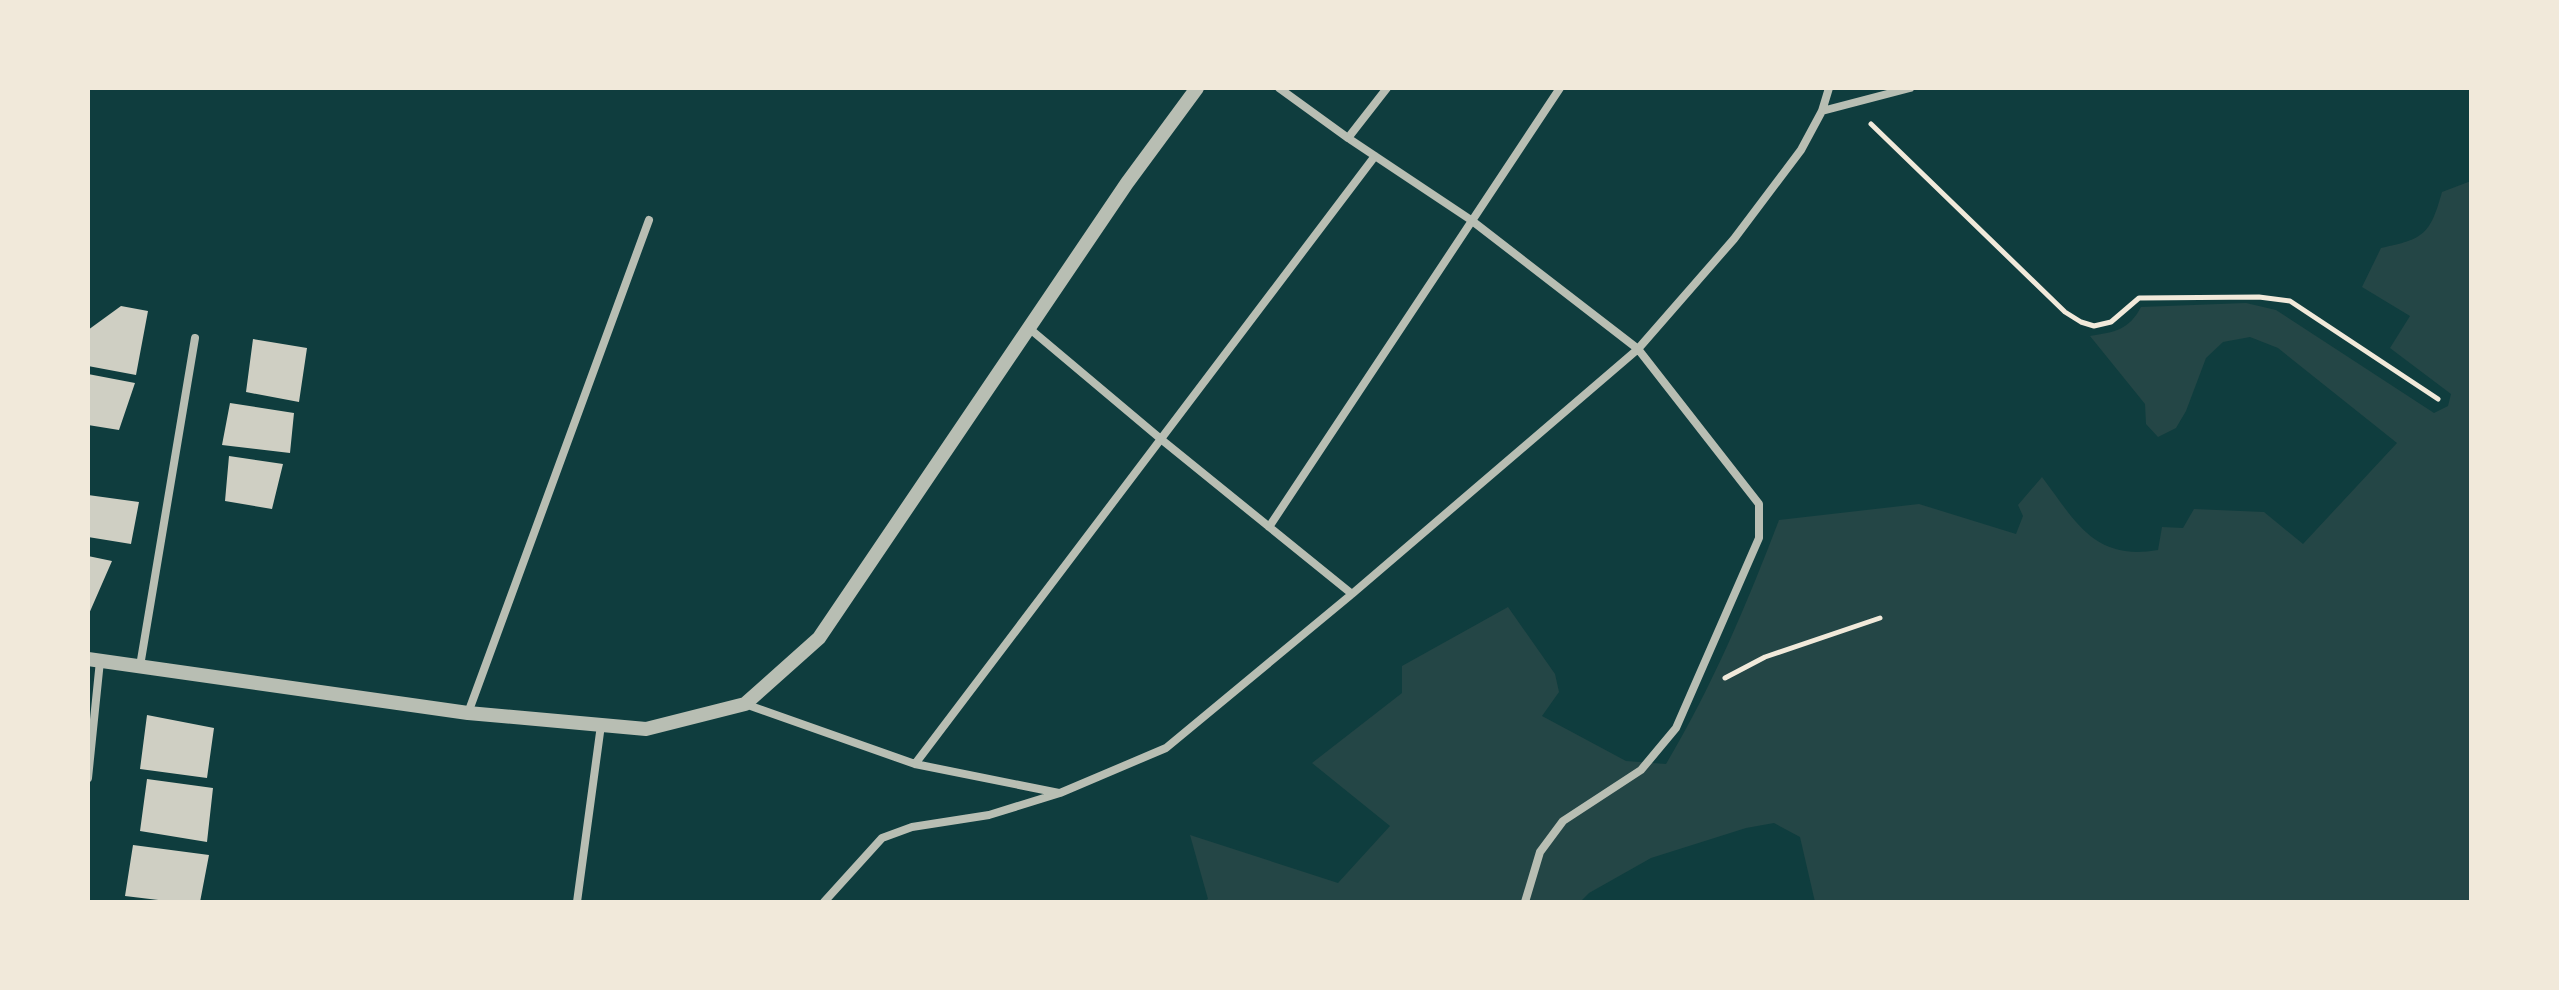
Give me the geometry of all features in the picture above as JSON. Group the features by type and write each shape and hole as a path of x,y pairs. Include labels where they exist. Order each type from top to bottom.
{"street":[{"path":"88,778 94,660 468,713 646,729 745,704 819,638 1127,183 1197,88"},
{"path":"1279,88 1471,220 1638,349 1759,504 1759,538 1676,728 1641,770 1563,821 1540,852 1525,902"},
{"path":"1348,138 1387,88"},
{"path":"1269,527 1560,88"},
{"path":"824,902 882,838 912,827 989,815 1060,793 1166,748 1352,594 1638,349 1734,239 1801,150 1822,111 1829,88"},
{"path":"1822,111 1910,88"},
{"path":"915,764 1375,156"},
{"path":"468,713 649,220"},
{"path":"1030,329 1352,594"},
{"path":"140,666 195,338"},
{"path":"745,704 915,764 1060,793"},
{"path":"577,902 601,725"}],"path":[{"path":"1850,104 2065,312 2081,322 2094,326 2111,322 2139,298 2259,297 2290,301 2438,399"},
{"path":"1688,699 1765,657 1880,618"}],"shaded area":[{"path":"2471,181 2471,902 1815,902 1800,837 1774,823 1746,828 1651,858 1589,893 1580,902 1202,902 1208,899 1190,835 1338,883 1390,826 1312,763 1402,693 1402,666 1508,607 1555,674 1559,692 1542,716 1626,761 1666,764 1728,645 1779,520 1919,504 2016,534 2023,516 2018,505 2042,477 2077,523 2102,544 2118,550 2158,550 2162,527 2183,528 2194,509 2264,512 2303,544 2397,443 2278,348 2250,337 2223,342 2206,358 2186,411 2176,428 2158,437 2146,424 2145,404 2090,336 2120,329 2131,321 2141,307 2246,303 2276,310 2434,413 2448,406 2451,394 2390,348 2410,316 2362,287 2381,248 2407,242 2423,233 2433,218 2442,192"}],"building":[{"path":"121,306 148,311 136,375 88,366 88,330"},
{"path":"253,339 307,348 299,402 246,392"},
{"path":"88,374 135,383 119,430 88,425"},
{"path":"230,403 294,413 290,453 222,445"},
{"path":"229,456 283,464 272,509 225,501"},
{"path":"88,495 139,502 131,544 88,537"},
{"path":"88,556 112,561 88,616"},
{"path":"147,715 214,728 207,778 140,769"},
{"path":"147,779 213,788 207,842 140,831"},
{"path":"133,845 209,855 200,902 125,896"}]}
